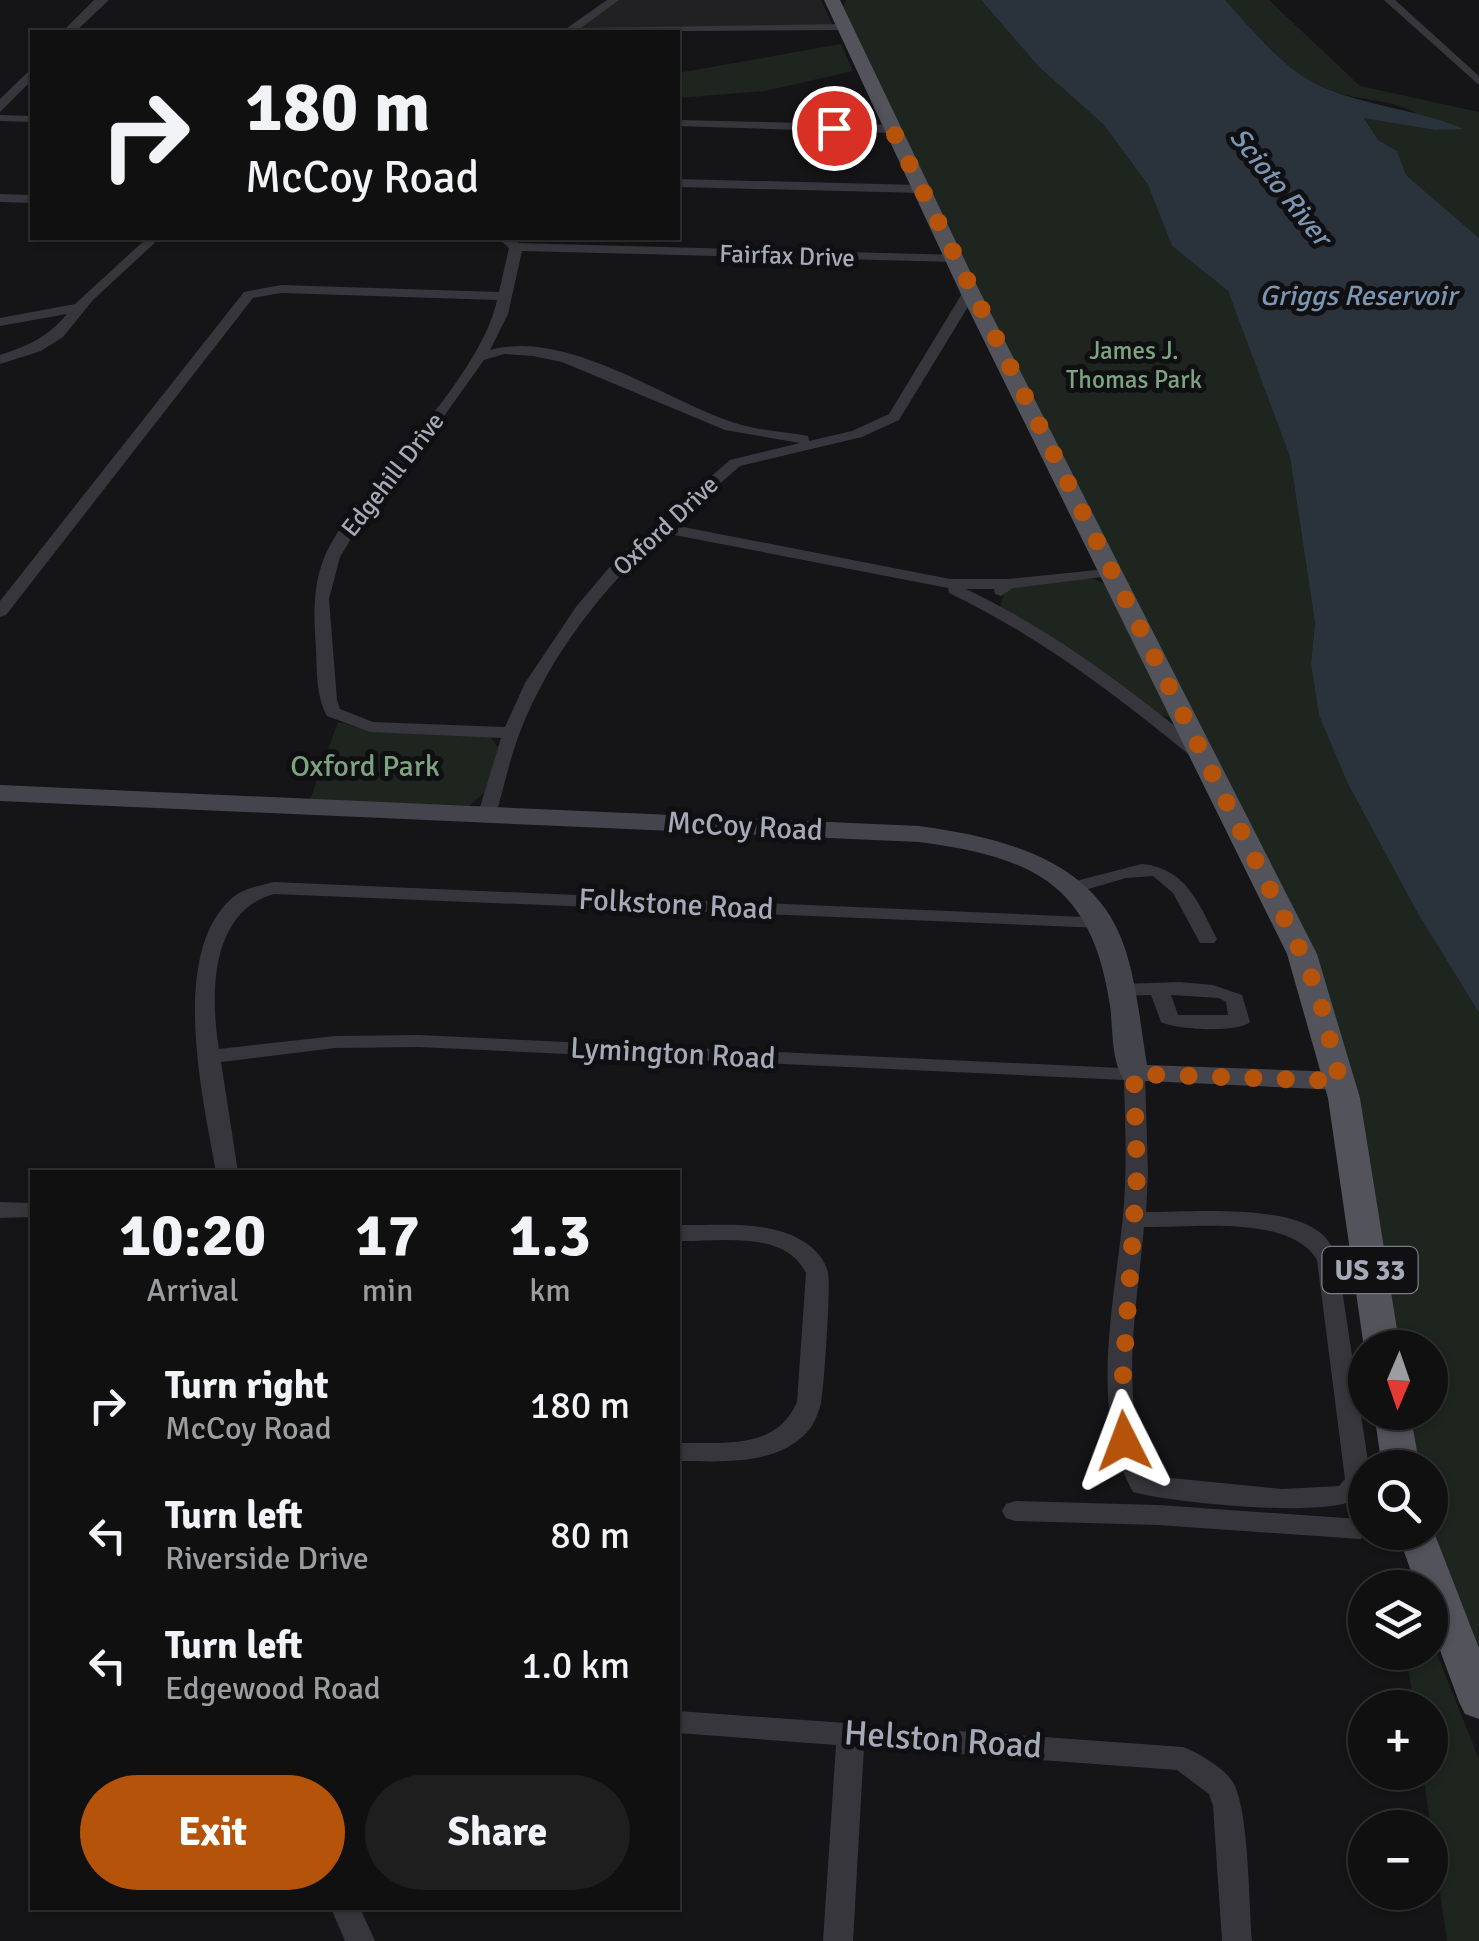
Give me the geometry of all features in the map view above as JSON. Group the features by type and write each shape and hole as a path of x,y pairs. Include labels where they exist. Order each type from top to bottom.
{"main road":[{"name":"US 33","path":"832,0 970,292 1302,954 1323,1009 1340,1081 1379,1330"},
{"name":"McCoy Road","path":"0,793 944,837 1023,859 1071,888 1101,922 1119,990 1134,1074"},
{"path":"1134,1074 1340,1081"},
{"path":"1423,1550 1479,1702"}],"street":[{"path":"70,30 102,0"},
{"path":"572,30 614,0"},
{"path":"1389,0 1479,82"},
{"path":"679,30 844,27"},
{"path":"0,108 30,74"},
{"path":"0,118 30,119"},
{"path":"680,123 892,129"},
{"path":"680,182 920,189"},
{"path":"0,198 30,199"},
{"path":"0,360 49,341 77,308 152,240"},
{"name":"Fairfax Drive","path":"510,242 954,258"},
{"name":"Edgehill Drive","path":"510,242 505,296 498,322 479,357 339,542 321,600 328,700 333,712 348,722 396,729 511,733"},
{"path":"0,612 238,306 254,292 281,289 505,296"},
{"name":"Oxford Drive","path":"487,814 511,733 547,658 604,582 658,527 735,464 857,434 894,417 970,292"},
{"path":"0,322 77,308"},
{"path":"498,322 502,333 523,348 609,375 724,424 825,441"},
{"path":"479,357 495,350 523,348"},
{"path":"724,424 738,444 735,464"},
{"path":"658,527 935,581 1008,584 1110,571"},
{"path":"935,581 992,606 1089,667 1206,760"},
{"path":"992,606 1008,584"},
{"path":"1071,888 1132,871 1165,873 1181,885 1207,940"},
{"name":"Folkstone Road","path":"212,1056 203,1014 209,968 229,915 252,894 296,887 1101,922"},
{"path":"1119,990 1160,990"},
{"name":"Lymington Road","path":"212,1056 335,1042 418,1041 1134,1074"},
{"path":"212,1056 226,1170"},
{"path":"1134,1074 1133,1219 1121,1404 1124,1441 1158,1515"},
{"path":"0,1210 30,1210"},
{"path":"1133,1219 1260,1224 1305,1232 1320,1245 1330,1274 1358,1480 1348,1494 1328,1500 1139,1480"},
{"path":"680,1233 789,1242 815,1266 810,1402 800,1424 778,1441 736,1454 680,1452"},
{"path":"1015,1511 1158,1515 1348,1528"},
{"name":"Helston Road","path":"680,1722 1183,1758 1205,1771 1221,1787 1226,1806 1237,1941"},
{"path":"838,1941 851,1733"},
{"path":"347,1910 360,1941"}],"shaded area":[{"path":"614,0 821,0 834,28 658,30 571,30"}],"green space":[{"name":"James J. Thomas Park","path":"846,0 981,0 1039,67 1104,125 1148,185 1172,246 1228,291 1290,457 1315,623 1311,663 1348,784 1417,912 1479,1013 1479,1702 1448,1594 1448,1570 1441,1570 1435,1550 1448,1550 1448,1450 1405,1450 1400,1430 1448,1430 1448,1330 1381,1330 1330,1036 839,16"},
{"path":"1225,0 1269,0 1360,86 1479,112 1479,238 1406,175 1397,151 1378,140 1364,117 1435,130 1424,119 1399,106 1345,95 1314,83 1273,51"},
{"path":"841,44 853,71 765,91 680,98 680,73"},
{"path":"1089,577 1106,584 1172,718 1152,712 1092,664 1000,606 1005,590 1013,586"},
{"name":"Oxford Park","path":"338,722 360,728 491,737 498,748 486,791 469,806 310,800"},
{"path":"1409,1670 1443,1670 1479,1759 1479,1941 1447,1941 1443,1910 1448,1910 1448,1810 1428,1810 1425,1790 1448,1790 1448,1690 1411,1690"}],"water":[{"name":"Griggs Reservoir","path":"981,0 1225,0 1273,51 1314,83 1346,96 1464,129 1435,130 1364,118 1378,140 1397,151 1406,175 1479,238 1479,1013 1417,912 1348,784 1319,715 1311,663 1315,623 1290,457 1228,291 1172,246 1148,185 1104,125 1039,67"}],"route":[{"path":"834,128 892,129 1302,954 1319,996 1340,1081 1134,1074 1137,1175 1121,1404 1124,1441"}],"water label":[{"name":"Scioto River","path":"1281,186"}]}
